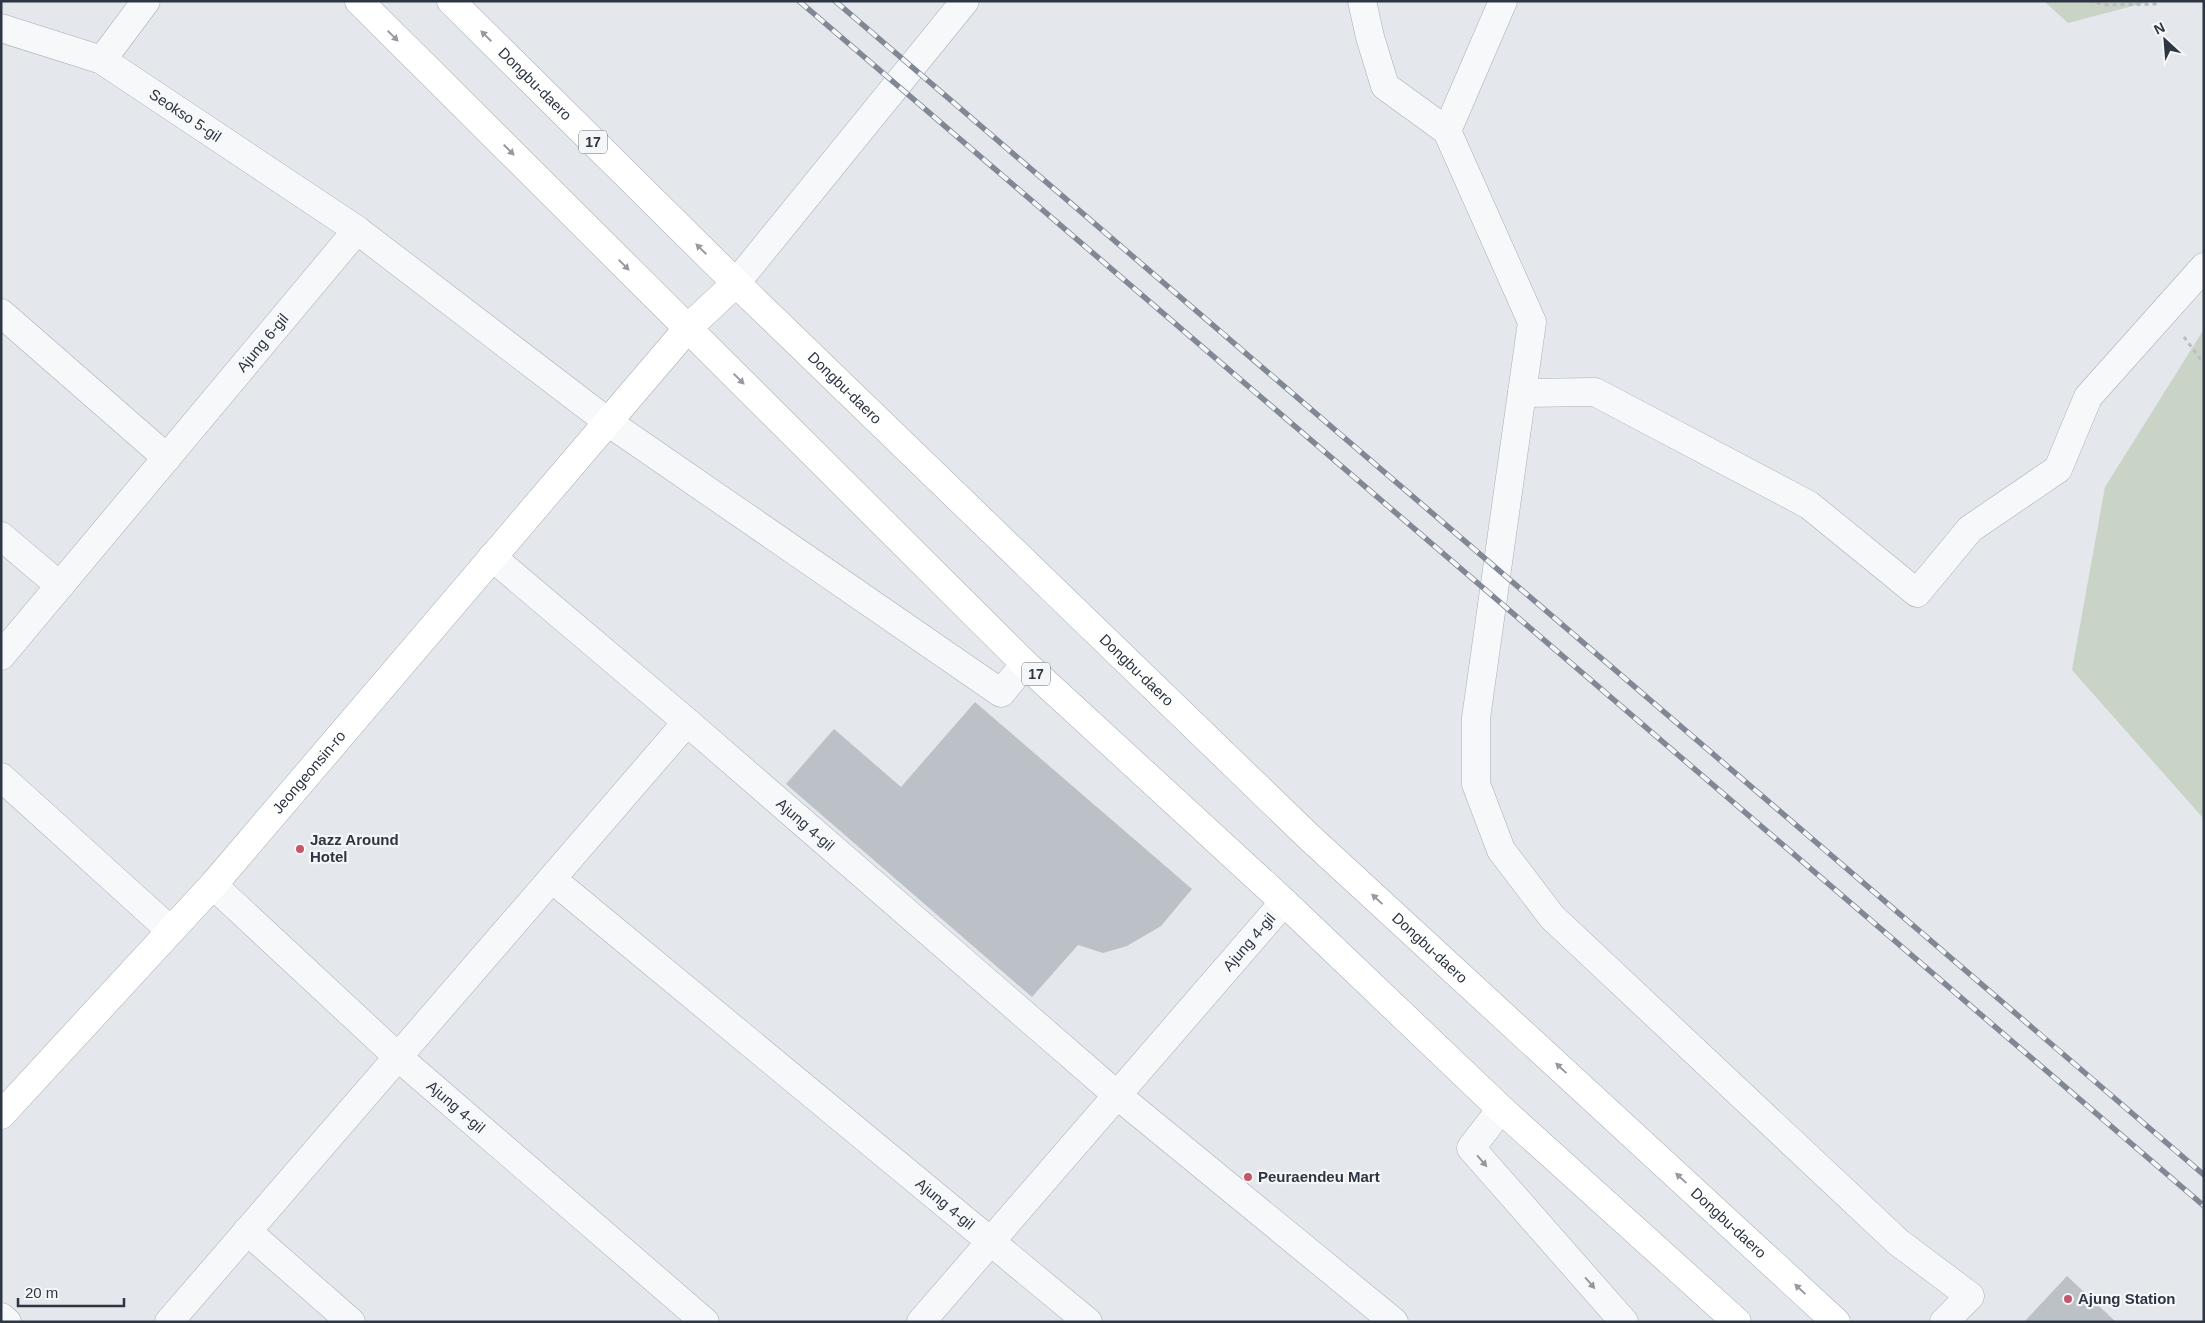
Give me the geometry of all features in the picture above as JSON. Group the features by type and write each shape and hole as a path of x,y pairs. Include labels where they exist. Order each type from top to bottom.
{"main road":[{"name":"17","path":"359,1 1025,664 1284,902 1500,1109 1737,1322"},
{"name":"Dongbu-daero","path":"451,1 736,283 1308,836 1836,1322"},
{"name":"Jeongeonsin-ro","path":"1,1115 213,885 688,328 736,283"}],"street":[{"path":"102,60 146,1"},
{"path":"736,283 965,1"},
{"path":"1362,1 1370,37 1385,86 1448,131 1532,322 1476,718 1476,784 1501,850 1552,917 1898,1242 1970,1296 1944,1322"},
{"path":"1448,131 1503,1"},
{"name":"Seokso 5-gil","path":"1,28 102,60 357,230 608,422 1001,693 1025,664"},
{"name":"Ajung 6-gil","path":"1,656 357,230"},
{"path":"1522,393 1595,392 1809,504 1917,593 1970,529 2058,469 2088,397 2204,267"},
{"path":"1,313 167,458"},
{"path":"1,536 60,586"},
{"name":"Ajung 4-gil","path":"492,556 687,722 1117,1095 1394,1322"},
{"path":"169,1322 687,722"},
{"path":"1,777 170,930"},
{"name":"Ajung 4-gil","path":"552,879 1088,1322"},
{"name":"Ajung 4-gil","path":"213,885 398,1058 705,1322"},
{"name":"Ajung 4-gil","path":"921,1322 1284,902"},
{"path":"1500,1109 1471,1148 1624,1322"},
{"path":"247,1231 350,1322"},
{"path":"1,1317 7,1322"}],"path":[{"path":"2089,1 2107,5 2155,4 2158,1"}],"green space":[{"path":"2044,1 2152,1 2068,23"},
{"path":"2204,329 2204,819 2072,670 2105,487"}],"building":[{"path":"975,702 1192,889 1161,926 1127,946 1103,953 1078,945 1032,997 786,784 834,729 901,787"},
{"name":"Ajung Station","path":"2067,1276 2116,1322 2024,1322"}],"railway":[{"path":"799,1 2204,1206"},
{"path":"835,1 2204,1175"}],"place":[{"name":"Jazz Around Hotel","path":"300,849"},
{"name":"Peuraendeu Mart","path":"1248,1177"},
{"name":"Ajung Station","path":"2068,1299"}]}
